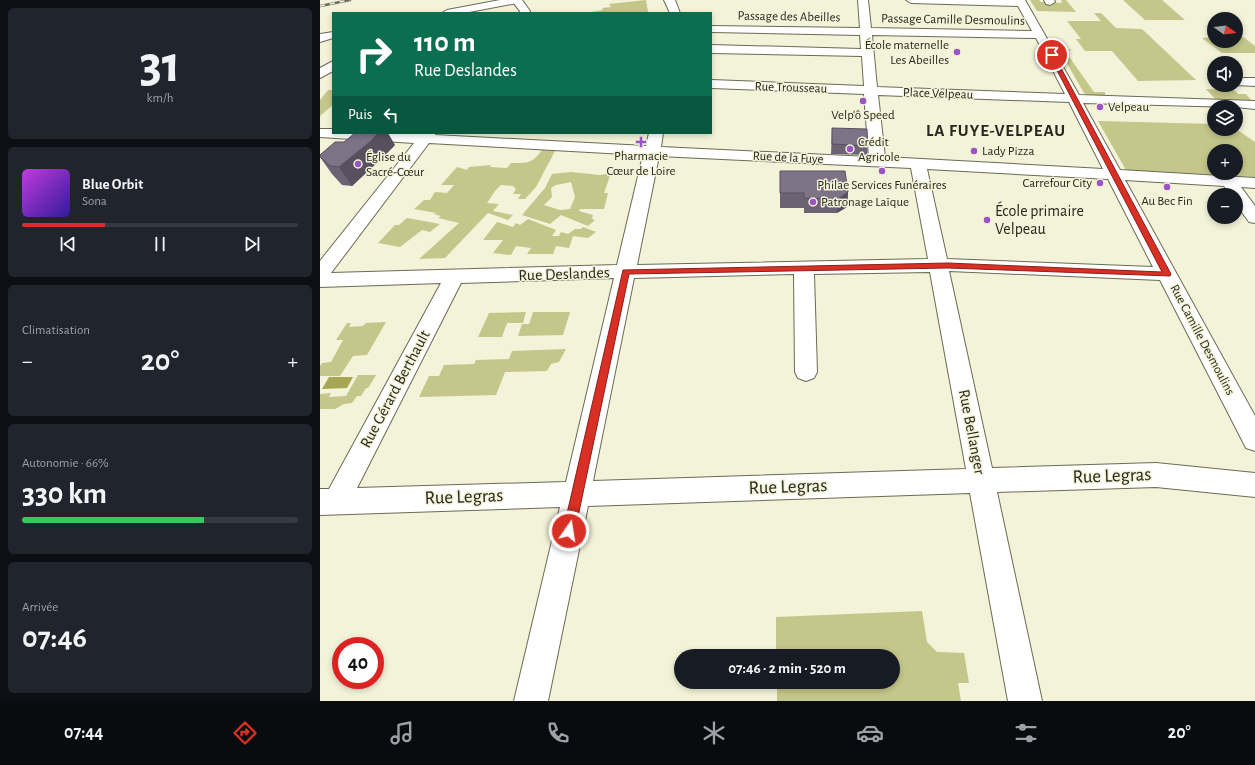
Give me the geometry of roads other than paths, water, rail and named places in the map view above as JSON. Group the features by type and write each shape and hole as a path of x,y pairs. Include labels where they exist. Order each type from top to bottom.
{"street":[{"path":"452,12 517,0 524,12"},
{"path":"863,0 869,20 866,32 877,161"},
{"path":"911,0 1020,1"},
{"path":"671,1 675,12"},
{"path":"1002,1 1032,20"},
{"name":"Rue Camille Desmoulins","path":"1020,1 1032,20 1255,440"},
{"path":"1018,23 1032,20"},
{"name":"Passage des Abeilles","path":"712,29 866,32"},
{"name":"Passage Camille Desmoulins","path":"866,32 1040,35"},
{"path":"320,38 332,35"},
{"path":"712,49 868,53"},
{"path":"320,74 332,66"},
{"path":"1243,82 1255,82"},
{"name":"Rue Trousseau","path":"712,84 871,91"},
{"name":"Place Velpeau","path":"871,91 1255,105"},
{"name":"Rue de la Fuye","path":"320,133 332,133"},
{"name":"Rue de la Fuye","path":"366,134 654,142 804,159 918,163 1255,183"},
{"path":"320,274 427,136"},
{"path":"530,701 654,142"},
{"name":"Rue Bellanger","path":"918,163 1025,701"},
{"path":"1229,182 1255,218"},
{"name":"Rue Deslandes","path":"320,280 939,266 1167,274"},
{"path":"804,268 806,372"},
{"name":"Rue Gérard Berthault","path":"328,502 454,277"},
{"name":"Rue Legras","path":"328,502 1156,475 1255,485"}],"railway":[{"path":"320,6 350,0"}],"place":[{"name":"École maternelle Les Abeilles","path":"957,52"},
{"name":"Velp'ô Speed","path":"863,101"},
{"name":"Velpeau","path":"1100,107"},
{"name":"Pharmacie Cœur de Loire","path":"641,142"},
{"name":"Crédit Agricole","path":"850,149"},
{"name":"Lady Pizza","path":"974,151"},
{"name":"Église du Sacré-Cœur","path":"358,164"},
{"name":"Philae Services Funéraires","path":"882,171"},
{"name":"Carrefour City","path":"1100,183"},
{"name":"Au Bec Fin","path":"1167,187"},
{"name":"Patronage Laïque","path":"813,202"},
{"name":"École primaire Velpeau","path":"987,220"}],"district":[{"name":"LA FUYE-VELPEAU","path":"996,130"}]}
